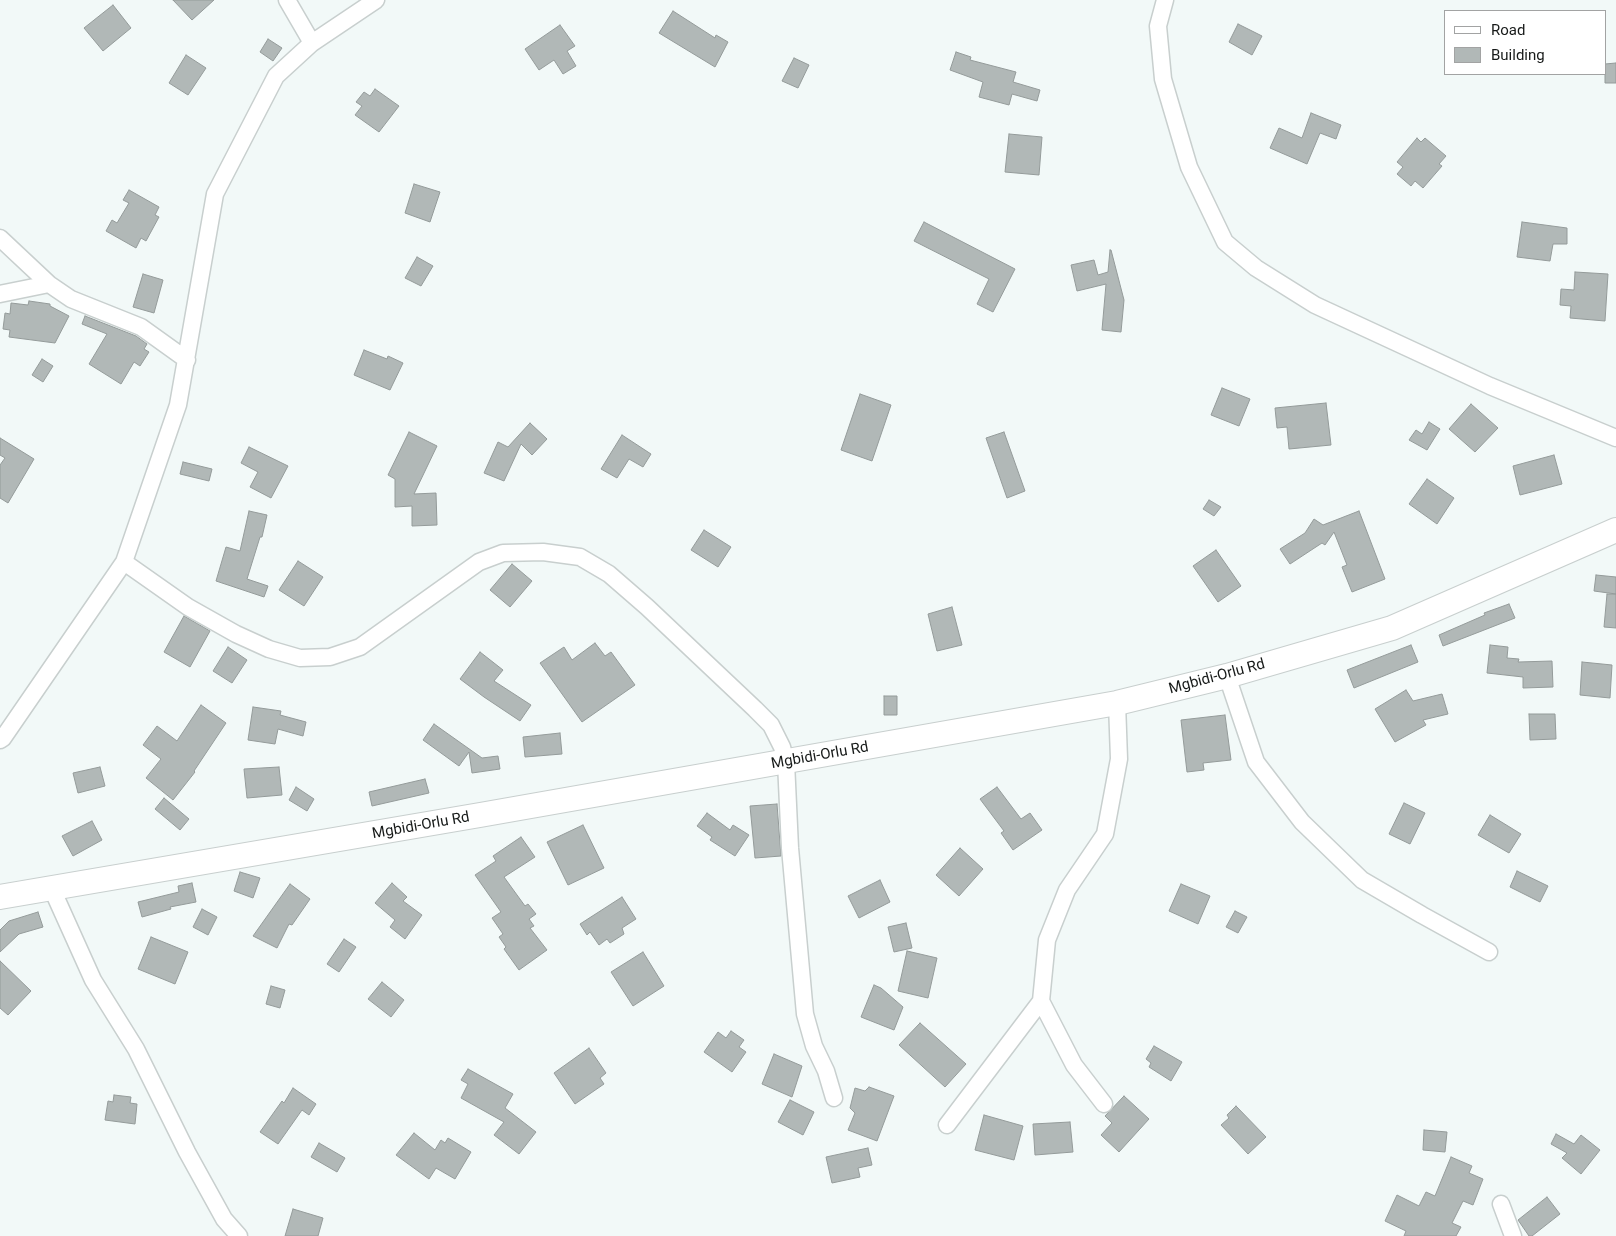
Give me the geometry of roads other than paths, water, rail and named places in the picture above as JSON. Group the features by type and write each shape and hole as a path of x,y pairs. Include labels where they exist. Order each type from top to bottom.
{"main road":[{"name":"Mgbidi-Orlu Rd","path":"0,897 1117,703 1226,676 1392,628 1616,530"}],"street":[{"path":"287,0 312,43"},
{"path":"0,740 9,730 124,562 178,406 215,194 276,76 312,43 376,0"},
{"path":"1165,0 1158,26 1163,79 1189,167 1225,242 1256,268 1315,305 1490,386 1616,438"},
{"path":"0,238 49,284 71,299 141,327 187,360"},
{"path":"0,294 49,284"},
{"path":"124,562 188,607 236,634 270,649 300,658 330,657 360,647 479,562 503,553 543,552 580,557 609,574 756,709 771,726 782,746 786,762 790,848 805,1014 814,1046 826,1071 834,1098"},
{"path":"1226,676 1256,762 1302,822 1362,880 1489,952"},
{"path":"947,1125 1041,1001 1047,940 1067,890 1105,834 1119,759 1117,703"},
{"path":"52,889 93,980 136,1049 187,1152 224,1219 239,1236"},
{"path":"1041,1001 1074,1065 1104,1104"},
{"path":"1501,1204 1513,1236"}]}
